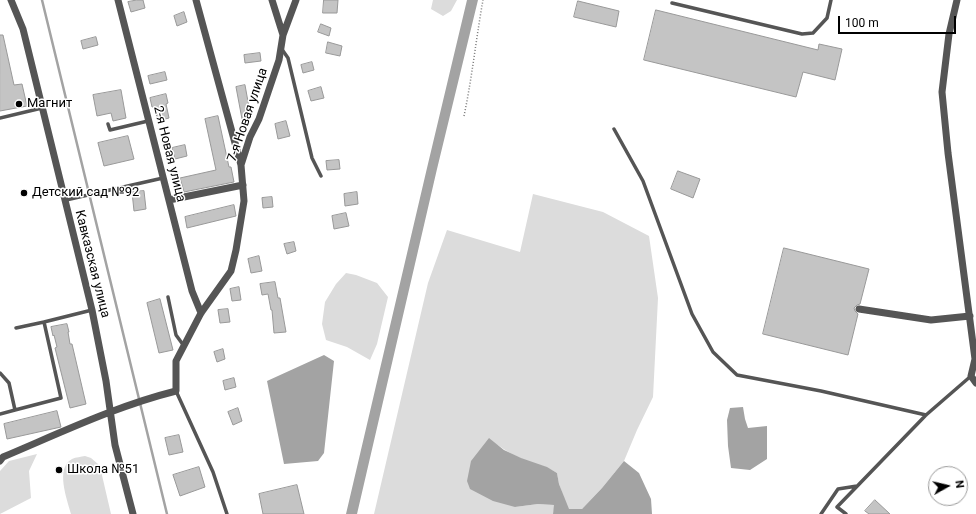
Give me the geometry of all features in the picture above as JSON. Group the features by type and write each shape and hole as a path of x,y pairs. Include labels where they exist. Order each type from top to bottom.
{"street":[{"name":"Кавказская улица","path":"11,0 23,29 92,310 106,381 115,445 133,514"},
{"name":"2-я Новая улица","path":"118,0 192,291 201,313"},
{"path":"196,0 241,166"},
{"path":"272,0 282,35"},
{"name":"7-я Новая улица","path":"176,391 176,362 201,313 231,271 244,201 241,166 250,137 260,119 279,60 282,35 296,0"},
{"path":"957,0 949,34 942,92 948,153 976,360 971,376 976,383"},
{"path":"168,200 243,184"},
{"path":"859,309 931,320 970,316"},
{"path":"0,461 3,458 110,411 152,397 176,391"}],"lane":[{"path":"672,3 802,34 813,33 827,18 831,0"},
{"path":"281,48 288,58 312,158 321,176"},
{"path":"0,118 42,108"},
{"path":"108,124 110,130 148,121"},
{"path":"614,129 643,180 692,314 713,352 737,375 821,391 926,415"},
{"path":"64,201 163,178"},
{"path":"168,297 176,334 184,346"},
{"path":"16,328 92,310"},
{"path":"0,414 61,398 44,322"},
{"path":"0,373 9,384 14,410"},
{"path":"846,514 837,506 926,415 971,376"},
{"path":"176,391 213,472 227,514"},
{"path":"821,514 838,489 858,486"}],"path":[{"path":"464,116 469,93 483,0"}],"shaded area":[{"path":"433,0 457,0 451,11 443,16 431,9"},
{"path":"467,0 478,0 357,514 346,514 427,168"},
{"path":"533,194 603,212 649,236 658,298 653,397 624,461 602,488 582,509 568,509 559,484 557,473 544,466 518,457 489,439 515,507 538,504 555,505 553,514 374,514 428,283 447,230 520,252"},
{"path":"346,273 377,283 388,297 377,344 370,360 347,347 326,340 322,324 325,302 336,284"},
{"path":"324,355 334,361 324,453 318,461 284,464 267,381"},
{"path":"743,407 748,428 767,426 767,459 750,470 731,468 728,446 727,420 730,408"},
{"path":"489,438 504,450 547,467 557,473 559,484 569,509 582,509 602,488 624,461 639,473 651,499 652,514 553,514 554,505 538,504 515,507 493,501 470,489 467,481 471,461"},
{"path":"37,454 29,471 31,498 0,514 0,471 9,461"},
{"path":"85,456 91,458 98,464 111,514 71,514 65,492 63,476 64,469 67,463 72,459"}],"building":[{"path":"143,0 145,8 131,12 128,2"},
{"path":"324,0 338,0 337,13 323,13"},
{"path":"578,1 619,11 616,27 574,17"},
{"path":"656,10 818,50 819,44 842,49 835,80 803,72 796,97 644,60"},
{"path":"184,12 187,22 177,26 174,16"},
{"path":"321,24 331,28 329,36 318,32"},
{"path":"0,35 3,35 14,85 22,84 27,106 0,111"},
{"path":"96,37 98,45 83,49 81,41"},
{"path":"328,42 342,46 340,56 326,53"},
{"path":"260,53 261,61 245,63 244,55"},
{"path":"312,62 314,70 303,73 301,65"},
{"path":"165,72 167,80 150,84 148,76"},
{"path":"245,85 251,118 242,119 236,87"},
{"path":"321,87 324,98 311,101 308,91"},
{"path":"121,90 126,118 113,121 111,113 97,116 93,95"},
{"path":"166,94 168,103 166,104 169,118 158,121 150,98"},
{"path":"218,116 229,167 231,167 234,182 184,192 180,178 216,170 205,119"},
{"path":"286,121 290,136 278,139 275,124"},
{"path":"128,136 134,159 104,166 98,143"},
{"path":"185,145 187,156 175,159 172,148"},
{"path":"339,160 340,169 327,170 326,161"},
{"path":"678,171 700,179 693,198 671,189"},
{"path":"144,191 146,209 134,211 132,192"},
{"path":"357,192 358,204 345,206 344,194"},
{"path":"272,197 273,207 263,208 262,198"},
{"path":"234,205 236,216 187,228 185,217"},
{"path":"346,213 349,226 334,229 332,216"},
{"path":"294,242 296,251 287,254 284,244"},
{"path":"784,248 869,269 860,304 854,308 858,314 848,355 763,334"},
{"path":"259,256 262,271 251,273 248,259"},
{"path":"275,282 278,298 280,298 286,332 274,333 272,310 268,294 262,295 260,284"},
{"path":"239,287 241,300 232,301 230,289"},
{"path":"160,299 173,350 159,353 147,303"},
{"path":"228,309 230,322 220,323 218,310"},
{"path":"67,324 70,344 72,344 86,404 70,408 55,348 57,347 51,327"},
{"path":"223,349 225,359 217,362 214,352"},
{"path":"234,378 236,387 225,390 223,381"},
{"path":"238,408 242,421 233,425 228,412"},
{"path":"57,411 61,427 7,439 4,424"},
{"path":"179,435 183,452 169,455 165,438"},
{"path":"199,467 205,487 180,496 173,475"},
{"path":"297,485 304,514 263,514 259,494"},
{"path":"875,500 890,514 869,514 865,511"}],"waterway":[{"path":"42,0 167,514"}],"place":[{"name":"Магнит","path":"19,104"},
{"name":"Детский сад №92","path":"24,193"},
{"name":"Школа №51","path":"59,470"}]}
